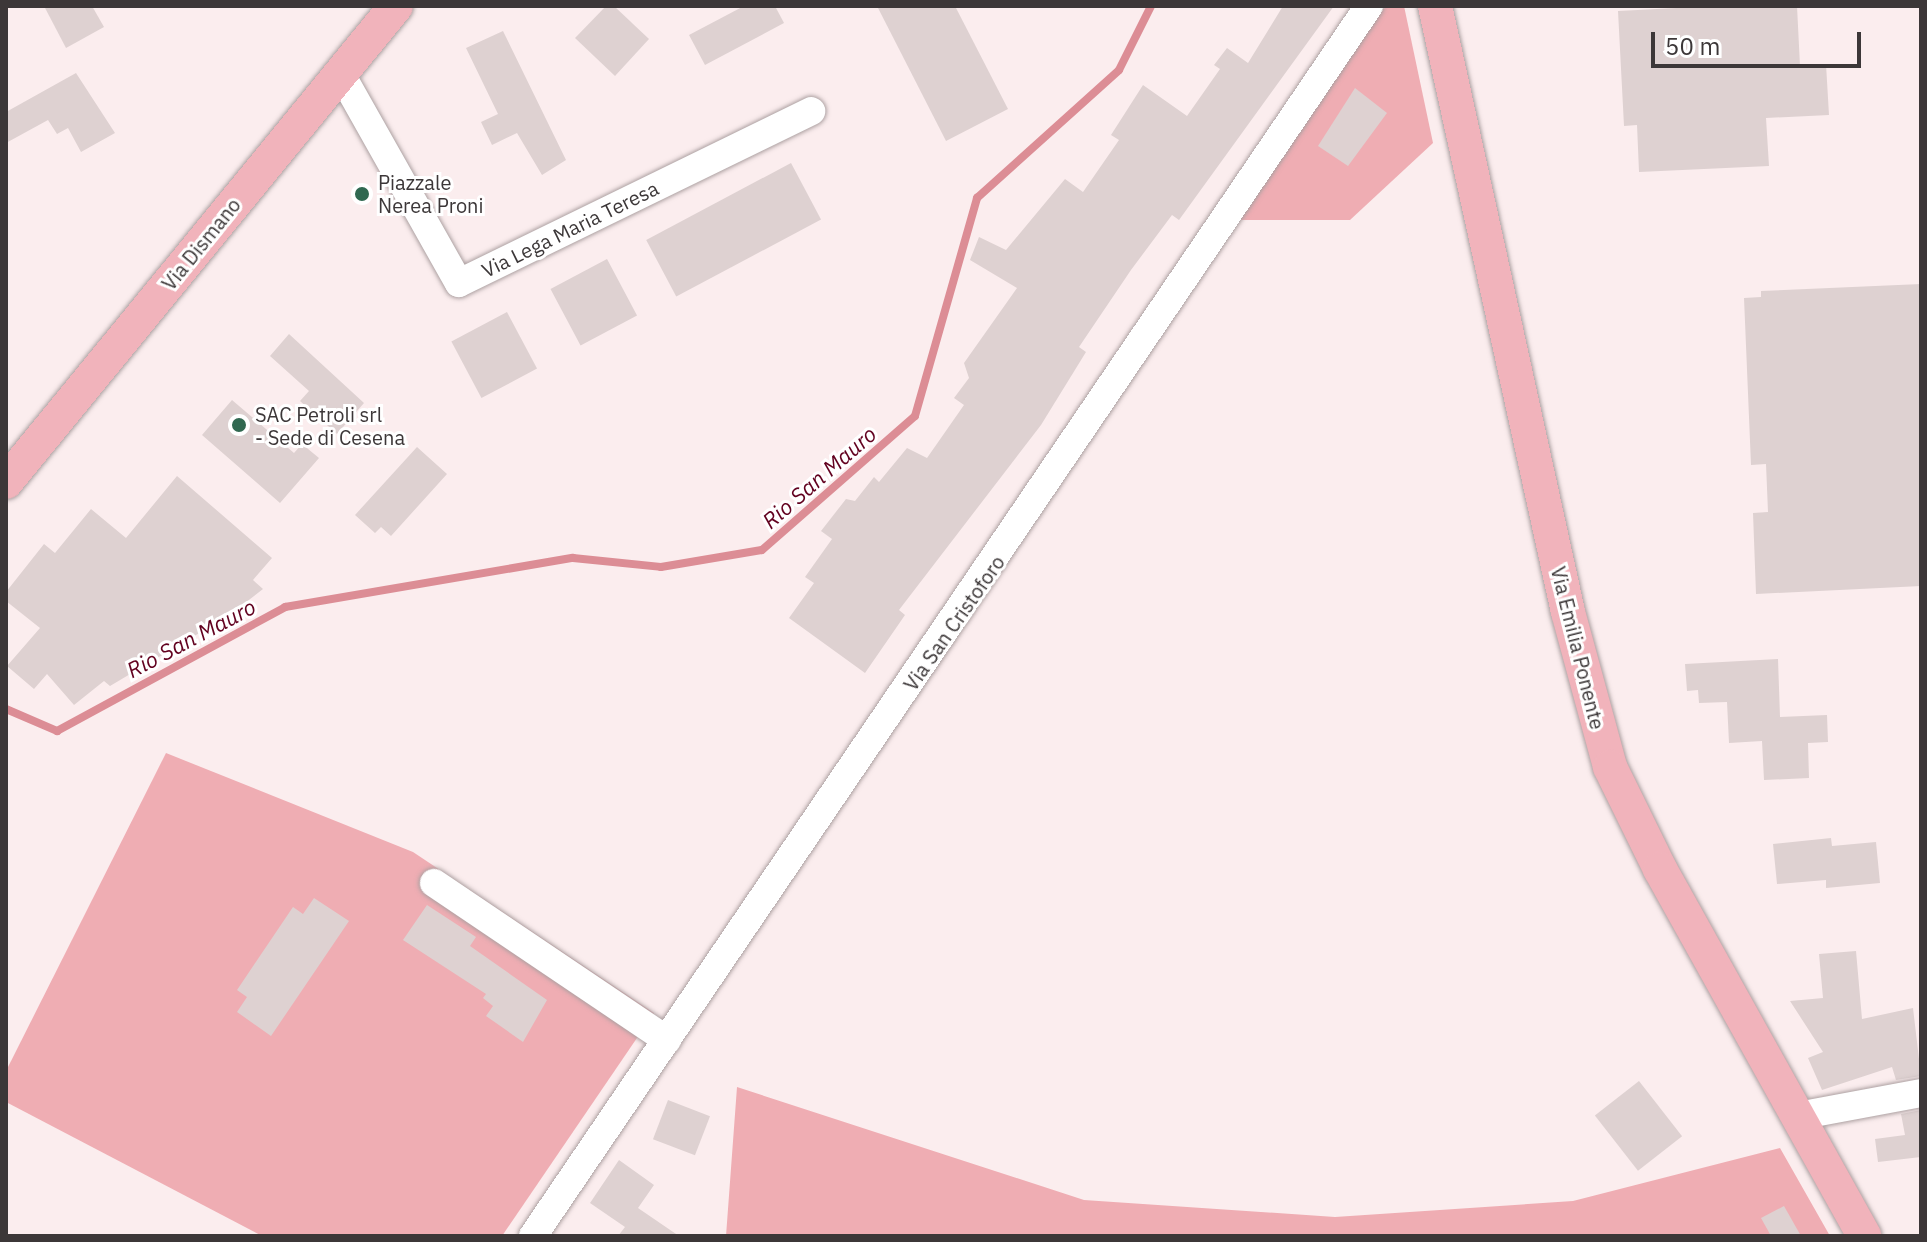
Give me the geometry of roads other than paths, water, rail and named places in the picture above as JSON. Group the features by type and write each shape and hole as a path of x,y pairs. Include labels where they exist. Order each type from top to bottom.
{"main road":[{"name":"Via Dismano","path":"6,482 396,6"},
{"name":"Via Emilia Ponente","path":"1435,6 1568,612 1610,767 1660,869 1864,1236"}],"street":[{"name":"Via San Cristoforo","path":"533,1236 1369,6"},
{"name":"Via Lega Maria Teresa","path":"341,74 459,283 811,111"},
{"path":"434,883 667,1040"},
{"path":"1798,1116 1921,1093"}],"waterway":[{"name":"Rio San Mauro","path":"6,709 57,731 285,607 573,558 661,567 762,550 915,416 977,198 1119,70 1151,6"}],"place":[{"name":"Piazzale Nerea Proni","path":"362,194"},
{"name":"SAC Petroli srl - Sede di Cesena","path":"239,425"}]}
